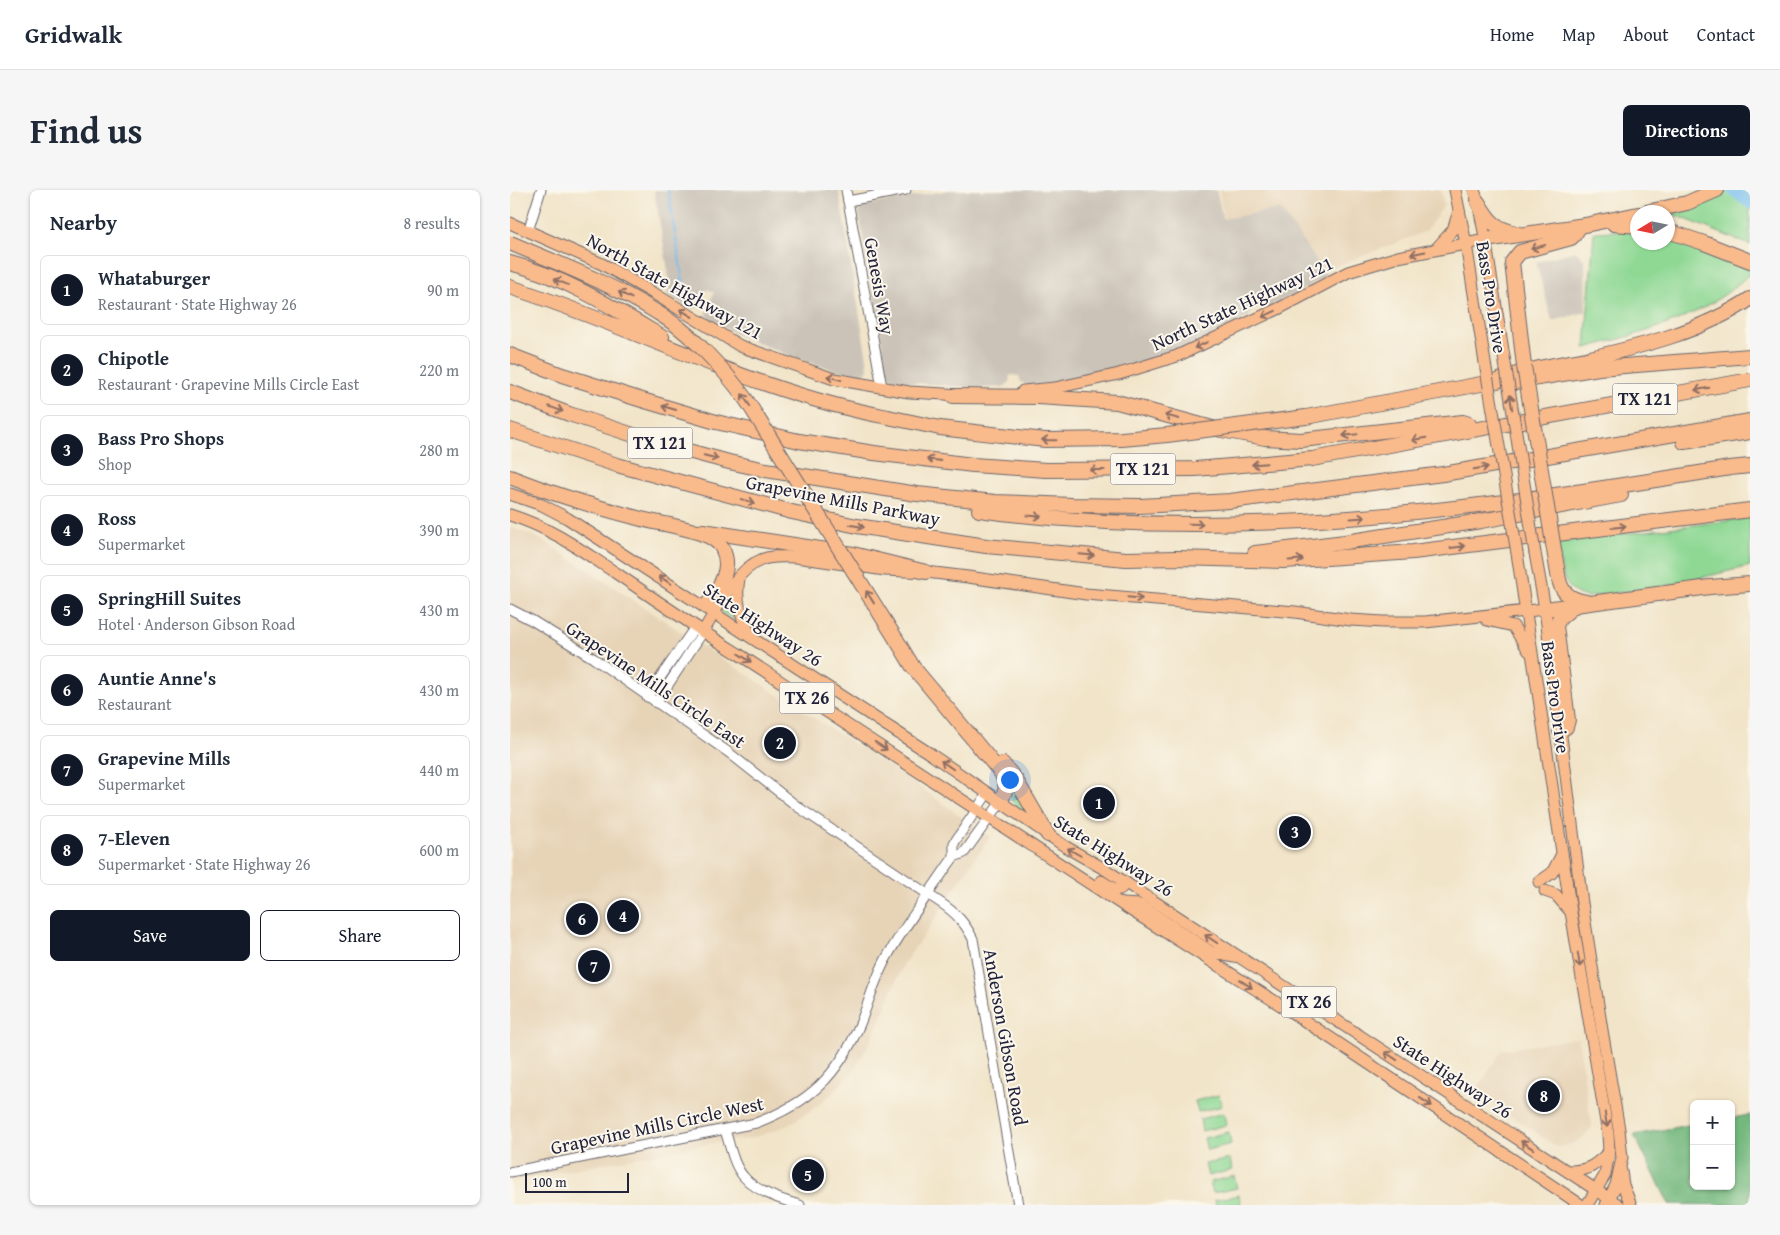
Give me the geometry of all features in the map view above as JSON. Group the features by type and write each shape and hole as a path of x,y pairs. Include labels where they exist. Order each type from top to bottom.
{"highway":[{"path":"1675,206 1701,198 1717,190"},
{"path":"1476,196 1484,213 1497,227 1522,234"},
{"path":"1486,240 1630,216"},
{"path":"1592,603 1576,600 1566,595 1561,588 1524,366 1512,262 1520,252 1571,238 1583,225 1630,226"},
{"path":"1675,233 1750,261"},
{"path":"510,243 592,278 659,313 693,340 726,374 747,400 913,667 1002,774 1006,788 1000,802"},
{"path":"510,263 528,268 580,290 613,307 695,357"},
{"path":"510,287 789,392 853,411 940,428 1045,440 1122,439 1306,417 1497,381 1519,372 1587,358 1673,336 1699,327 1750,299"},
{"name":"TX 121","path":"510,354 562,375 716,422 799,441 874,453 972,465 1046,470 1195,469 1312,458 1750,380"},
{"path":"1497,381 1520,382 1599,368 1750,356"},
{"name":"TX 121","path":"510,392 569,414 655,442 766,470 917,494 995,502 1072,505 1140,506 1230,501 1443,474 1750,421"},
{"path":"953,396 1055,398 1117,402 1216,429 1265,438 1301,440 1463,422 1484,427"},
{"name":"Grapevine Mills Parkway","path":"510,430 616,464 700,488 792,512 857,526 986,546 1126,559 1177,558"},
{"path":"1546,456 1582,458 1750,432"},
{"path":"1177,558 1268,552 1481,521 1624,490 1750,467"},
{"path":"510,477 603,509 690,530 714,539 722,548 727,568 710,610"},
{"path":"917,494 955,506 1015,515 1124,522 1222,524 1322,521 1402,515 1624,490"},
{"path":"1177,558 1284,561 1413,552 1750,510"},
{"path":"690,530 853,554 926,572"},
{"path":"1710,587 1750,574"},
{"path":"1545,609 1710,587 1750,584"},
{"path":"1560,731 1566,727 1568,720 1556,626 1559,619 1574,606"},
{"path":"961,723 982,741 1010,771 1048,835"}],"main road":[{"name":"Bass Pro Drive","path":"1455,190 1466,244 1517,553 1571,912 1608,1134 1605,1174 1586,1205"},
{"name":"Bass Pro Drive","path":"1476,196 1486,240 1545,609 1584,912 1619,1129 1622,1158 1612,1203"},
{"path":"1436,249 1453,230 1459,209"},
{"name":"North State Highway 121","path":"510,223 602,264 740,346 834,379 909,392 953,396 1055,388 1118,374 1177,356 1280,308 1348,272 1398,257 1486,240"},
{"name":"State Highway 26","path":"510,494 542,505 568,518 929,753 1048,835 1126,883 1568,1171 1612,1203"},
{"name":"State Highway 26","path":"510,515 554,532 699,630 1399,1083 1581,1205"},
{"path":"699,630 710,610 740,574 760,560 770,557 796,557 886,570 926,572 1086,594 1295,612 1351,620 1425,622 1545,609"},
{"path":"740,574 738,587 739,606 744,624 752,638"},
{"path":"1472,618 1496,621 1513,626 1532,657"},
{"path":"1562,854 1542,887 1556,895 1571,912"},
{"path":"1058,863 1073,866 1116,890 1126,883"},
{"path":"1123,904 1140,905 1211,952 1240,958"},
{"path":"1399,1083 1409,1068"},
{"path":"1568,1171 1588,1170 1608,1152"},
{"path":"1622,1158 1622,1179 1631,1205"}],"street":[{"path":"528,231 541,190"},
{"name":"Genesis Way","path":"846,190 882,387"},
{"path":"848,201 906,190"},
{"name":"Grapevine Mills Circle East","path":"510,609 593,658 728,752 798,807 929,894"},
{"path":"648,697 699,630"},
{"path":"656,703 699,630"},
{"path":"986,794 954,843 954,856 964,853 1000,802"},
{"name":"Grapevine Mills Circle West","path":"510,1172 756,1123 774,1117 804,1100 825,1082 843,1057 859,1025 887,957 954,856"},
{"name":"Anderson Gibson Road","path":"929,894 954,912 966,925 973,939 1018,1205"},
{"path":"725,1130 735,1162 744,1178 760,1189 782,1200 800,1205"}],"shaded area":[{"path":"654,190 848,190 839,192 867,359 868,369 865,373 861,375 850,374 795,358 739,335 709,320 706,312 714,292 707,289 700,306 690,309 667,294 670,282"},
{"path":"949,190 1216,190 1223,219 1280,209 1327,276 1270,308 1260,306 1251,311 1249,317 1180,352 1131,366 1126,363 1116,366 1113,371 1071,381 1029,386 1021,382 1019,376 1010,375 1009,383 1003,387 977,388 896,381 889,376 886,367 859,213 861,206"},
{"path":"1219,190 1441,190 1444,205 1426,231 1319,273 1276,210 1224,219"},
{"path":"1575,251 1585,261 1586,312 1552,321 1536,262"},
{"path":"510,528 527,533 545,542 904,776 990,837 904,963 872,1038 855,1069 833,1093 809,1112 788,1125 748,1139 709,1144 510,1181"},
{"path":"1578,1038 1592,1127 1582,1139 1566,1146 1557,1147 1475,1092 1502,1050"}],"green space":[{"path":"1726,190 1750,190 1750,245 1675,215 1675,213"},
{"path":"1630,230 1630,250 1675,250 1675,238 1750,269 1750,273 1733,289 1694,313 1652,330 1585,348 1594,232"},
{"path":"1750,518 1750,566 1666,586 1587,597 1571,589 1564,576 1558,542"},
{"path":"733,594 732,604 735,620 721,612"},
{"path":"1011,782 1027,813 1012,801"},
{"path":"1219,1095 1222,1106 1198,1112 1195,1101"},
{"path":"1224,1113 1226,1125 1202,1131 1200,1119"},
{"path":"1750,1115 1750,1205 1669,1204 1634,1135 1690,1125 1690,1190 1735,1190 1735,1117"},
{"path":"1229,1132 1231,1144 1207,1150 1204,1138"},
{"path":"1230,1159 1232,1170 1208,1176 1205,1164"},
{"path":"1234,1176 1237,1188 1213,1193 1210,1182"},
{"path":"1239,1195 1241,1205 1216,1205 1215,1200"}],"waterway":[{"path":"668,190 684,288"},
{"path":"1733,190 1750,203"}],"place":[{"name":"Chipotle","path":"780,743"},
{"name":"Whataburger","path":"1099,803"},
{"name":"Bass Pro Shops","path":"1295,832"},
{"name":"Ross","path":"623,916"},
{"name":"Auntie Anne's","path":"582,919"},
{"name":"Grapevine Mills","path":"594,966"},
{"name":"7-Eleven","path":"1544,1096"},
{"name":"SpringHill Suites","path":"808,1175"}]}
